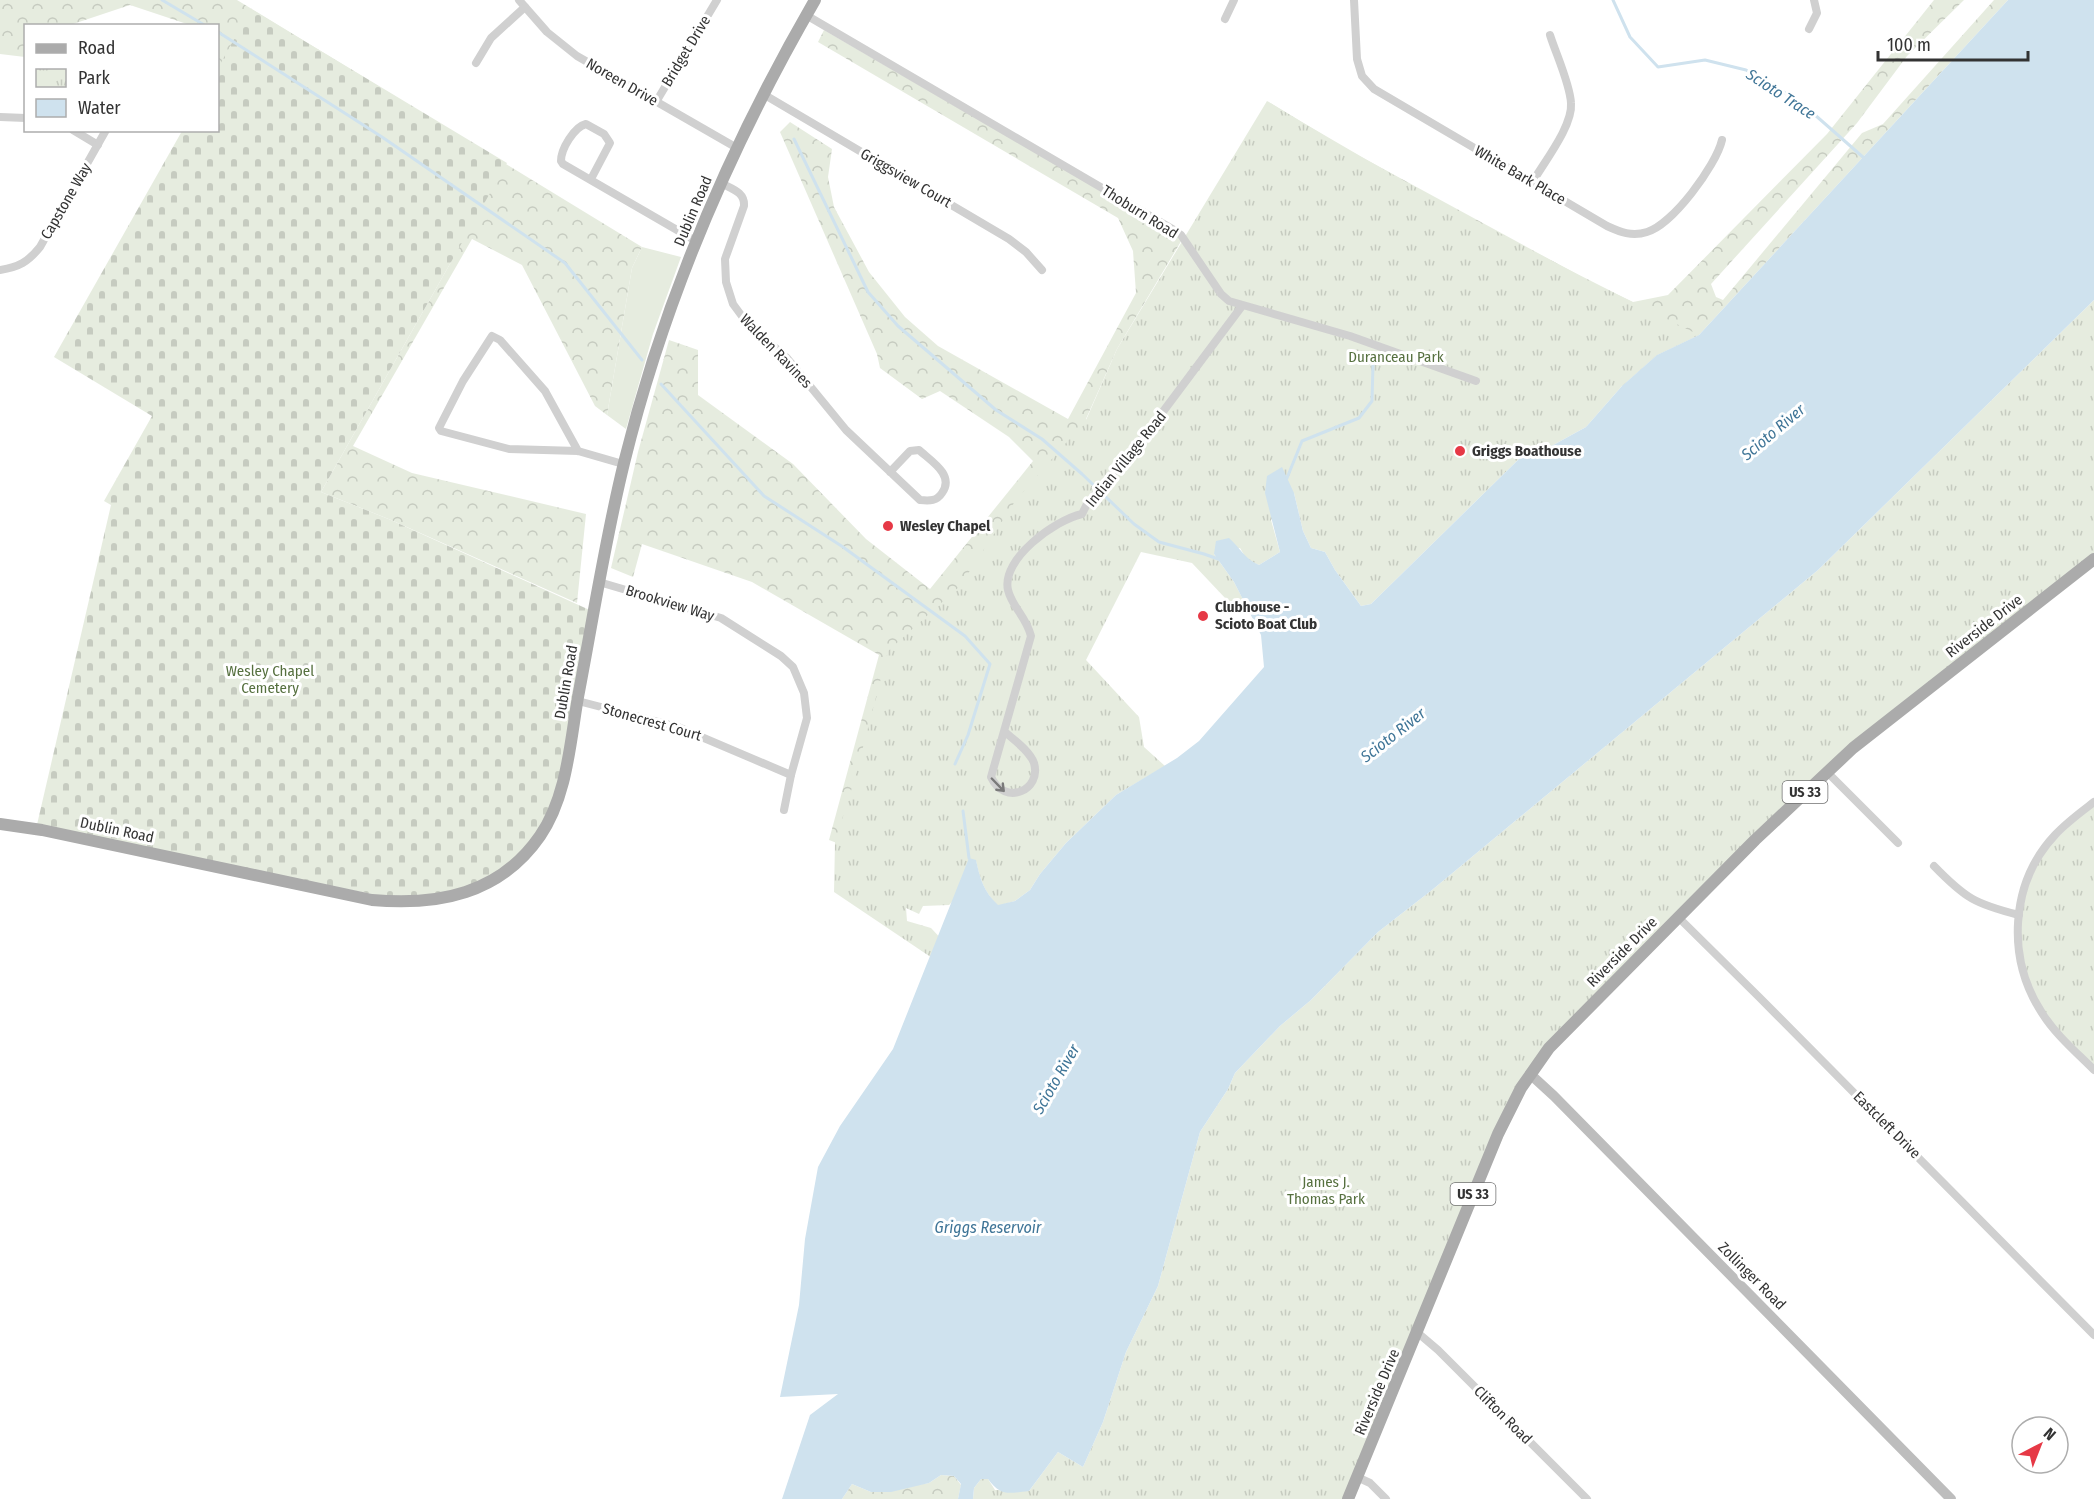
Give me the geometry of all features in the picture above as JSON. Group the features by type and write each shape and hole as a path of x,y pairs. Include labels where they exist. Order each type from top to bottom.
{"main road":[{"name":"Dublin Road","path":"0,824 61,834 372,900 413,902 451,898 492,881 517,863 541,835 552,817 562,782 623,464 668,316 696,241 737,148 763,94 815,0"},
{"name":"Riverside Drive","path":"1348,1499 1498,1134 1530,1074 1556,1040 1755,840 1827,772 1883,723 2094,559"},
{"name":"Zollinger Road","path":"1530,1074 1951,1499"}],"street":[{"name":"Bridget Drive","path":"656,102 717,0"},
{"path":"1224,19 1234,0"},
{"name":"White Bark Place","path":"1354,0 1357,59 1362,76 1374,89 1532,183 1622,233 1648,232 1668,219 1705,177 1719,152 1722,141"},
{"path":"1809,29 1816,13 1814,0"},
{"name":"Noreen Drive","path":"522,3 559,43 737,148"},
{"path":"476,63 491,38 522,3"},
{"name":"Thoburn Road","path":"806,15 1174,230 1180,235 1221,294 1229,301 1350,336 1476,381"},
{"path":"1532,183 1570,116 1570,97 1550,35"},
{"name":"Griggsview Court","path":"763,94 1009,239 1026,252 1042,270"},
{"path":"0,117 24,118"},
{"path":"591,179 609,143 604,134 586,124 578,128 562,153 561,161 567,166 696,241"},
{"path":"76,132 98,145"},
{"name":"Capstone Way","path":"0,270 21,266 40,247 105,132"},
{"name":"Walden Ravines","path":"721,183 742,194 745,200 725,259 726,282 733,304 747,323 787,358 846,430 890,472 920,500 930,501 940,497 947,482 946,475 919,450 910,451 890,472"},
{"name":"Indian Village Road","path":"1005,732 1029,755 1034,763 1035,772 1031,782 1023,791 1015,794 1007,793 999,788 991,777 1031,636 1024,616 1011,598 1007,587 1009,574 1015,562 1036,540 1061,522 1082,514 1087,504 1126,461 1242,306"},
{"path":"578,451 545,391 522,363 492,336 463,381 440,428 444,433 509,449 578,451 623,464"},
{"name":"Brookview Way","path":"599,582 721,618 781,656 793,667 804,693 807,718 784,810"},
{"name":"Stonecrest Court","path":"578,701 678,727 712,739 791,775"},
{"path":"1827,772 1898,843"},
{"path":"2094,802 2063,827 2043,852 2026,884 2019,915 2020,963 2028,987 2042,1013 2094,1070"},
{"path":"1934,866 1970,899 1986,907 2019,915"},
{"name":"Eastcleft Drive","path":"1678,917 2094,1335"},
{"name":"Clifton Road","path":"1418,1333 1587,1499"},
{"path":"1357,1477 1370,1483 1386,1499"}],"green space":[{"path":"0,0 237,0 642,247 632,268 607,415 595,406 522,265 472,239 353,446 412,473 586,514 577,603 391,520 321,492 451,262 219,121 219,24 187,24 130,5 73,24 24,24 24,57 0,54"},
{"path":"1934,0 1964,0 1907,56 1857,123 1711,284 1716,297 1723,300 1862,133 1883,124 1994,0 2008,0 1699,335 1657,355 1622,386 1267,101 1343,147 1593,283 1633,302 1668,295 1827,134"},
{"name":"Wesley Chapel Cemetery","path":"251,9 507,163 321,492 391,520 594,612 562,782 536,842 492,881 413,902 36,829 111,505 104,501 152,416 54,357 181,132 219,132 219,66"},
{"path":"824,30 1183,238 1117,349 1086,419 1111,443 863,853 829,840 879,655 752,582 642,544 633,577 611,568 638,452 669,340 698,350 698,395 793,464 866,539 930,589 1033,461 1009,437 940,391 922,399 880,368 877,354 780,132 790,122 832,149 828,177 834,207 869,272 905,317 938,346 1068,419 1136,293 1133,251 1118,218 818,42"},
{"name":"Duranceau Park","path":"1267,101 1480,223 1699,335 1657,355 1622,386 1586,427 1546,449 1520,458 1371,604 1361,606 1325,552 1311,548 1303,531 1294,493 1271,520 1280,552 1259,565 1247,560 1240,548 1214,554 1234,582 1248,609 1226,599 1192,563 1141,552 1086,660 1139,717 1144,747 1165,766 1116,795 1066,843 1030,890 1015,901 998,906 983,885 976,861 949,905 923,906 919,914 906,908 907,921 931,928 946,944 944,966 834,892 835,842 855,778 888,651 960,586 1016,500 1086,420 1117,349"},
{"path":"642,247 681,257 653,334 626,429 607,415 632,268"},
{"name":"James J. Thomas Park","path":"2094,300 2094,559 1853,748 1530,1074 1348,1499 973,1499 974,1488 981,1479 988,1479 995,1490 1029,1491 1058,1452 1083,1467 1103,1422 1126,1352 1158,1286 1200,1132 1228,1089 1235,1073 1280,1026 1311,1000 1378,932 1432,890 1818,570"},
{"path":"2094,802 2094,1070 2042,1013 2020,963 2020,904 2043,852"},
{"path":"941,1475 954,1476 961,1485 958,1499 842,1499 852,1484 871,1492 929,1483"}],"water":[{"name":"Griggs Reservoir","path":"2008,0 2094,0 2094,300 1818,570 1432,890 1378,932 1311,1000 1280,1026 1235,1073 1228,1089 1200,1132 1158,1286 1126,1352 1103,1422 1083,1467 1058,1452 1029,1491 1001,1491 988,1479 981,1479 974,1488 973,1499 958,1499 961,1484 954,1476 941,1475 929,1483 891,1492 871,1492 852,1484 842,1499 782,1499 810,1415 838,1394 780,1397 799,1305 805,1239 818,1167 840,1126 893,1049 969,858 976,860 983,885 998,905 1015,901 1030,890 1066,843 1116,795 1177,758 1199,741 1264,667 1261,635 1234,582 1214,554 1216,541 1229,538 1246,556 1259,565 1280,552 1265,493 1267,476 1282,467 1294,493 1303,531 1311,548 1325,552 1361,606 1371,604 1520,458 1546,449 1586,427 1622,386 1657,355 1699,335"}],"waterway":[{"path":"162,0 203,24"},
{"name":"Scioto Trace","path":"1613,0 1630,37 1658,67 1705,60 1746,70 1781,90 1815,115 1864,158"},
{"path":"219,33 382,137 565,263 642,360"},
{"path":"794,139 868,292 898,326 996,410 1042,439 1134,524 1159,542 1221,560"},
{"path":"1287,478 1302,441 1359,418 1372,401 1373,364"},
{"path":"661,384 764,496 843,547 965,636 990,664 968,735 955,764"},
{"path":"963,811 969,858"}],"place":[{"name":"Griggs Boathouse","path":"1460,451"},
{"name":"Wesley Chapel","path":"888,526"},
{"name":"Clubhouse - Scioto Boat Club","path":"1203,616"}],"water label":[{"name":"Scioto River","path":"1773,432"},
{"name":"Scioto River","path":"1393,735"},
{"name":"Scioto River","path":"1056,1079"}]}
